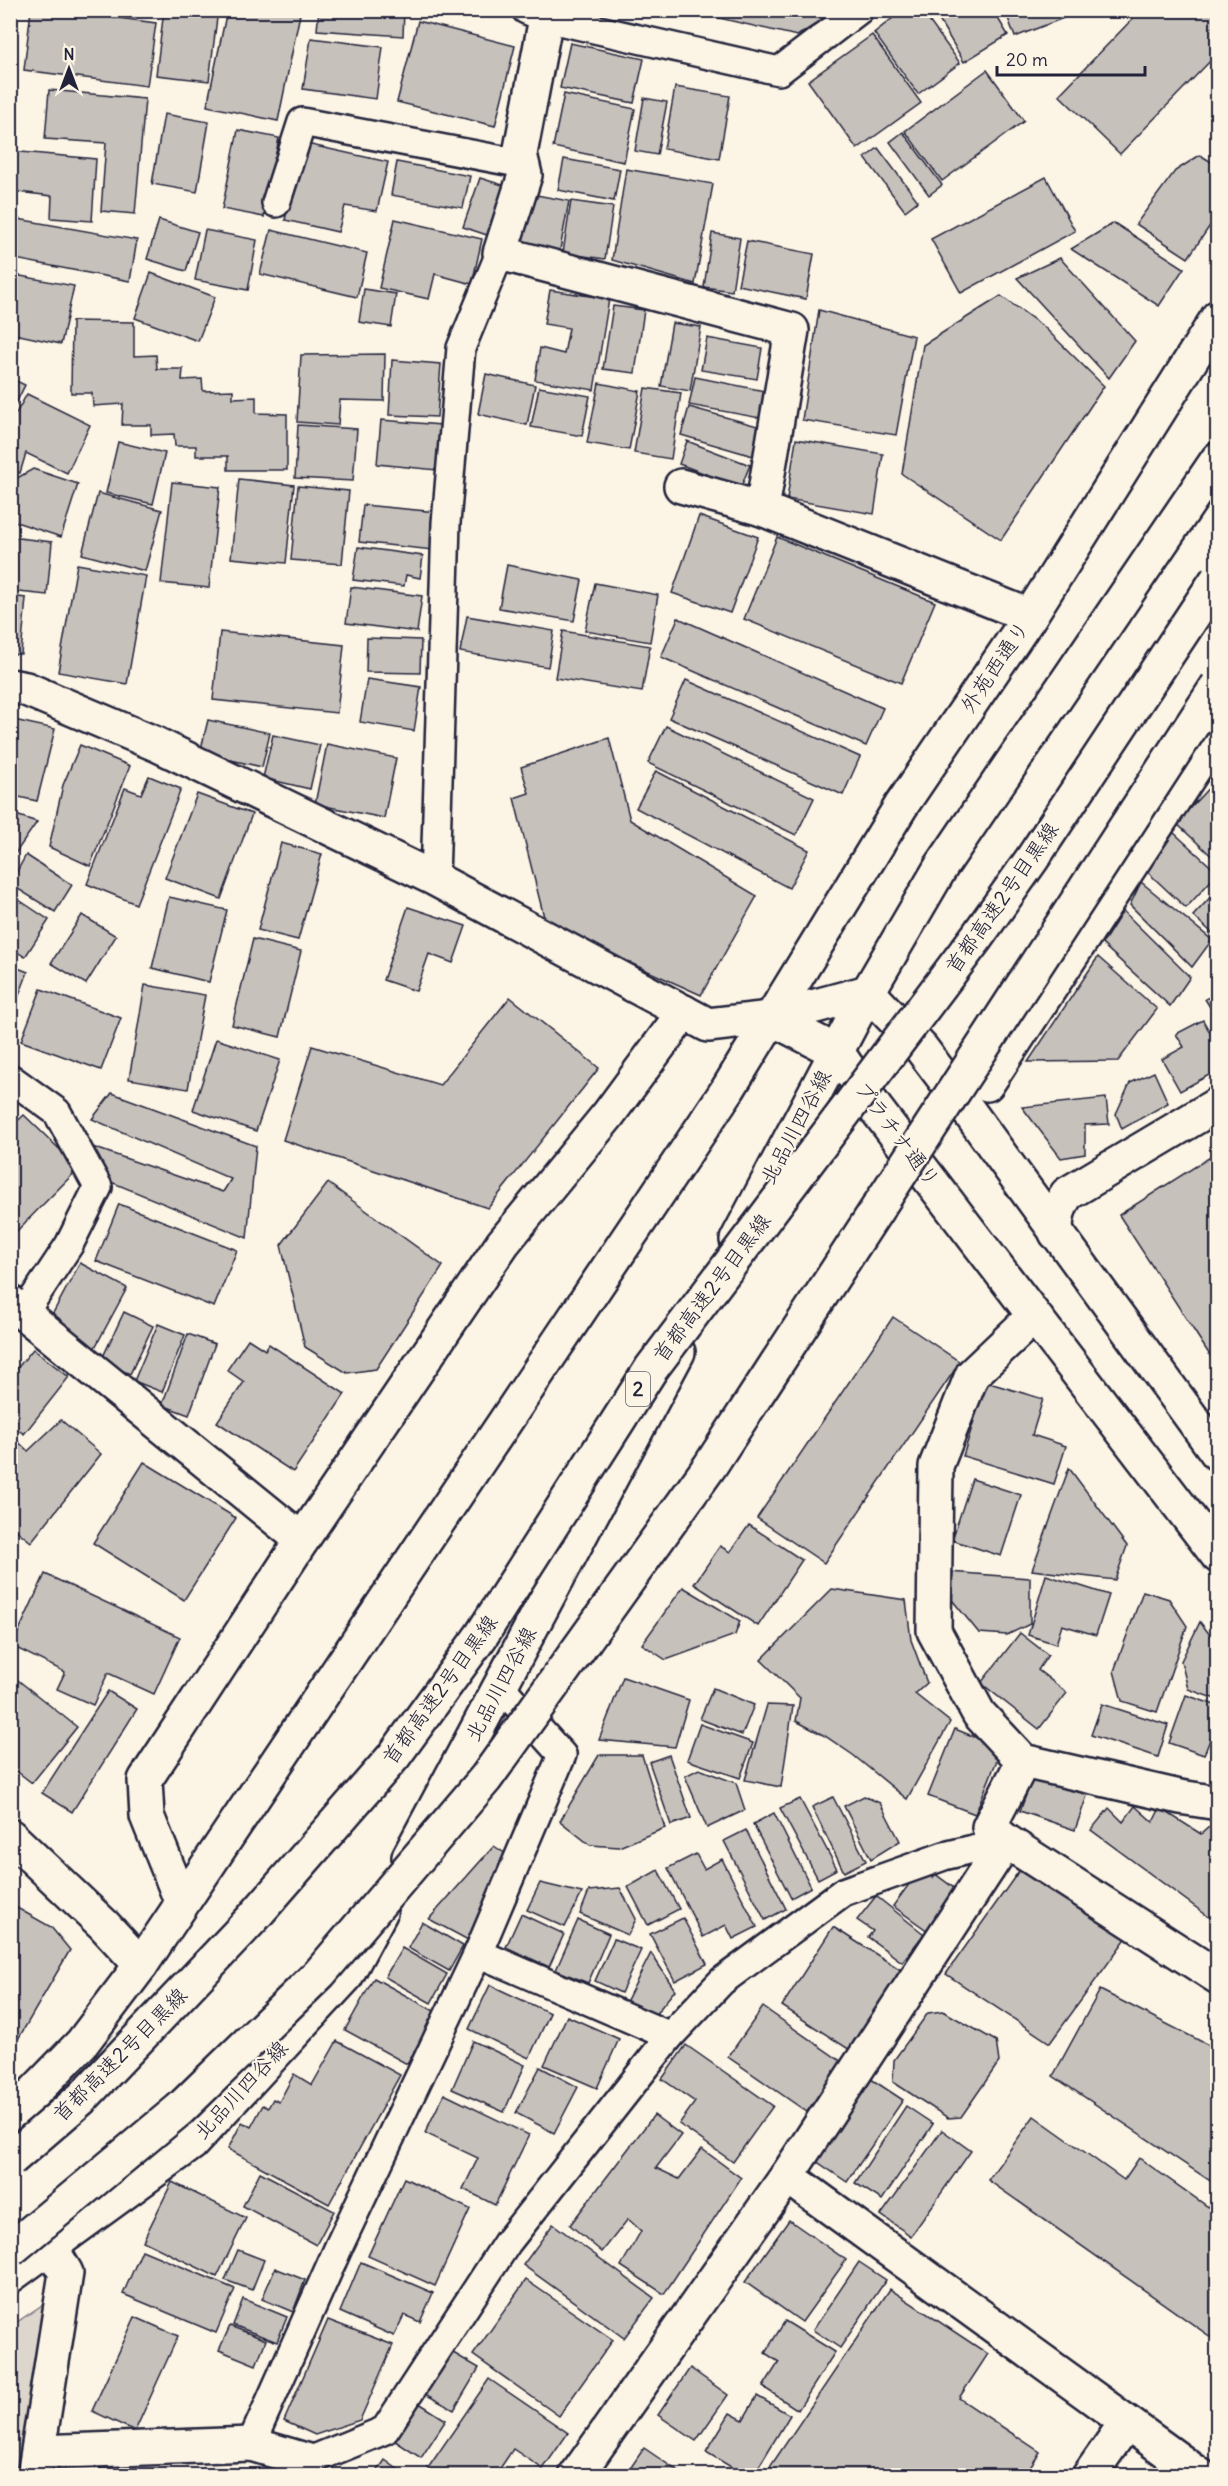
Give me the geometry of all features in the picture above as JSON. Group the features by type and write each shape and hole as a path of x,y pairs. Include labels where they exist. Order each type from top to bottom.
{"main road":[{"path":"536,14 520,154 525,175 500,252 792,330 762,510"},
{"name":"外苑西通り","path":"771,1018 900,806 1030,616 1218,316"},
{"path":"10,686 26,689 156,744 435,879 708,1025 771,1018 868,992 941,867 1218,459"},
{"path":"681,486 762,510 1030,616"},
{"name":"首都高速2号目黒線","path":"10,2160 91,2089 252,1919 394,1756 481,1636 651,1369 976,938 1032,859 1218,578"},
{"path":"10,2250 180,2109 320,1973 486,1778 710,1466 1218,685"},
{"path":"987,1084 1218,732"},
{"path":"868,992 921,1048 1218,1454"},
{"name":"北品川四谷線","path":"10,2276 190,2144 346,1976 868,992"},
{"path":"182,1903 147,1816 146,1780 302,1540 503,1243 608,1115 684,1012"},
{"path":"10,2117 82,2043 141,1965 702,1127 771,1018"},
{"name":"プラチナ通り","path":"771,1018 837,1052 876,1109 1218,1556"},
{"path":"1056,1233 1056,1218 1066,1194 1218,1104"},
{"path":"17,1308 302,1540"},
{"path":"1034,1316 972,1375 936,1466 934,1631 979,1714 1023,1761 1179,1797 1218,1803"},
{"path":"1023,1761 989,1827 1218,1977"},
{"path":"10,1836 104,1925 141,1965"},
{"path":"576,2475 787,2176 1006,1840"},
{"path":"787,2176 1201,2475"},
{"path":"50,2246 66,2273 36,2464 251,2444 307,2468"},
{"path":"1089,2475 1126,2423"}],"lane":[{"path":"536,14 603,20 780,71 859,10"},
{"path":"276,203 302,122 523,164"},
{"path":"435,879 446,524 461,348 500,252"},
{"path":"10,1078 57,1112 98,1186 69,1245 17,1308"},
{"path":"251,2444 340,2244 478,1953 562,1755 500,1686"},
{"path":"307,2468 385,2430 507,2243 670,2036 722,1981 843,1892 944,1856 1006,1840"},
{"path":"478,1953 670,2036"}],"shaded area":[{"path":"45,2303 23,2475 11,2475 10,2327"}],"building":[{"path":"31,10 59,10 156,23 147,86 24,70"},
{"path":"164,10 218,10 209,81 156,75"},
{"path":"227,10 281,10 300,14 278,121 207,106"},
{"path":"319,10 404,10 403,36 317,30"},
{"path":"721,10 826,10 824,19 797,36 719,18"},
{"path":"903,10 921,10 960,63 918,94 874,33"},
{"path":"933,10 993,10 1008,35 964,62"},
{"path":"1005,10 1084,10 1015,37"},
{"path":"1141,10 1218,10 1218,53 1120,154 1059,95"},
{"path":"418,21 515,46 495,126 397,102"},
{"path":"872,35 921,103 857,149 808,81"},
{"path":"311,38 383,47 376,99 303,89"},
{"path":"570,43 644,59 634,103 560,88"},
{"path":"987,70 1024,121 942,181 905,131"},
{"path":"675,87 730,96 719,159 664,149"},
{"path":"49,90 145,99 135,214 101,211 106,143 45,139"},
{"path":"564,94 635,109 624,162 553,147"},
{"path":"644,98 667,102 657,155 635,151"},
{"path":"164,114 209,122 197,192 152,184"},
{"path":"238,130 279,138 264,217 222,209"},
{"path":"903,132 942,185 929,195 890,142"},
{"path":"302,143 388,162 377,211 345,206 338,232 285,220"},
{"path":"878,148 918,201 905,211 865,158"},
{"path":"10,151 96,159 92,221 51,218 52,196 10,191"},
{"path":"1200,155 1218,166 1218,214 1188,258 1136,224 1175,171"},
{"path":"564,159 620,169 614,201 558,190"},
{"path":"397,162 470,176 463,208 391,195"},
{"path":"626,169 713,184 695,284 612,260"},
{"path":"1046,177 1075,231 961,293 931,239"},
{"path":"480,178 509,187 493,237 463,227"},
{"path":"531,194 569,201 559,255 521,248"},
{"path":"571,201 613,207 605,259 563,253"},
{"path":"12,218 137,240 130,281 10,258"},
{"path":"395,219 482,239 472,284 435,274 429,299 379,288"},
{"path":"159,220 198,232 186,271 147,259"},
{"path":"1114,223 1184,268 1159,306 1071,249"},
{"path":"205,230 257,240 248,290 195,280"},
{"path":"271,230 367,253 357,297 260,274"},
{"path":"712,233 740,238 732,291 704,287"},
{"path":"747,241 814,254 806,299 738,285"},
{"path":"1060,258 1135,341 1109,378 1017,278"},
{"path":"151,273 215,297 198,341 135,318"},
{"path":"10,274 74,286 61,344 10,333"},
{"path":"364,289 396,294 391,327 359,322"},
{"path":"550,290 609,299 594,390 535,380 540,348 564,354 569,328 544,324"},
{"path":"1001,296 1044,327 1104,386 1001,540 902,474 923,345"},
{"path":"613,306 644,310 635,373 603,369"},
{"path":"819,310 914,336 896,435 802,420"},
{"path":"72,321 134,322 134,356 156,355 157,369 183,369 182,380 202,379 203,391 233,390 233,398 256,397 256,413 287,414 287,470 228,470 228,456 196,456 196,446 175,446 174,434 151,435 151,425 122,425 123,404 93,406 92,393 71,393"},
{"path":"672,323 701,327 690,391 661,386"},
{"path":"707,338 762,348 757,379 701,370"},
{"path":"385,354 384,401 340,400 338,425 297,422 301,355"},
{"path":"392,360 441,364 437,417 389,415"},
{"path":"486,374 535,385 527,425 478,414"},
{"path":"695,377 765,391 760,418 689,405"},
{"path":"10,378 25,385 10,415"},
{"path":"599,383 640,391 629,450 587,443"},
{"path":"539,387 590,396 582,436 531,427"},
{"path":"645,388 681,393 671,459 634,453"},
{"path":"27,394 90,425 67,473 26,453 20,473 10,470 10,424"},
{"path":"689,407 761,427 753,456 681,435"},
{"path":"381,420 441,425 437,470 377,464"},
{"path":"298,425 357,429 353,481 295,478"},
{"path":"796,439 883,454 874,514 787,499"},
{"path":"687,441 750,465 741,487 679,464"},
{"path":"118,442 165,453 153,504 106,493"},
{"path":"33,469 78,484 61,537 10,520 10,482"},
{"path":"239,479 294,485 286,563 231,558"},
{"path":"172,482 220,487 209,588 161,583"},
{"path":"298,486 349,491 342,564 291,560"},
{"path":"98,493 162,510 145,571 82,554"},
{"path":"363,505 437,512 433,550 359,542"},
{"path":"699,516 758,537 730,613 672,593"},
{"path":"10,537 52,542 47,595 10,591"},
{"path":"777,537 935,602 901,683 744,619"},
{"path":"358,547 423,556 420,578 406,575 404,586 353,580"},
{"path":"77,564 146,576 127,684 58,672"},
{"path":"507,565 582,580 574,621 499,608"},
{"path":"595,583 658,595 650,642 585,631"},
{"path":"351,587 422,596 417,632 346,623"},
{"path":"10,596 26,598 21,654 10,654"},
{"path":"467,616 554,631 548,667 460,652"},
{"path":"678,618 883,708 866,746 661,657"},
{"path":"563,631 650,646 642,692 555,678"},
{"path":"220,632 344,645 337,713 213,700"},
{"path":"367,638 421,640 420,673 366,672"},
{"path":"367,679 421,687 414,731 360,722"},
{"path":"686,680 860,757 843,795 669,718"},
{"path":"14,720 55,729 37,801 10,795 10,735"},
{"path":"208,720 270,733 262,767 200,753"},
{"path":"666,726 814,798 796,835 648,763"},
{"path":"273,735 320,745 310,789 263,778"},
{"path":"609,738 630,820 757,896 701,995 546,925 514,798 529,793 521,767"},
{"path":"327,744 396,758 384,818 315,804"},
{"path":"80,745 130,766 90,866 49,847 63,785"},
{"path":"656,771 809,850 789,888 636,808"},
{"path":"149,776 181,789 136,904 87,884 125,788 141,794"},
{"path":"1215,781 1218,783 1218,862 1176,823"},
{"path":"197,794 252,814 221,899 165,878"},
{"path":"10,813 37,822 10,861"},
{"path":"1173,832 1218,873 1186,908 1141,866"},
{"path":"281,843 322,854 298,940 258,930"},
{"path":"26,855 72,885 55,912 10,884"},
{"path":"1141,882 1212,940 1192,967 1130,905"},
{"path":"1218,889 1218,938 1193,916"},
{"path":"10,894 49,920 25,957 10,947"},
{"path":"169,897 227,910 209,982 152,968"},
{"path":"408,907 466,926 453,963 429,954 416,991 383,980"},
{"path":"1123,911 1190,977 1170,1006 1102,944"},
{"path":"82,915 116,936 86,984 51,963"},
{"path":"253,939 301,951 280,1037 232,1025"},
{"path":"1098,957 1157,1009 1118,1061 1028,1062"},
{"path":"10,965 28,972 10,1019"},
{"path":"145,985 205,995 188,1089 129,1079"},
{"path":"41,989 121,1018 101,1070 21,1041"},
{"path":"1218,993 1218,1020 1205,999"},
{"path":"510,997 599,1068 488,1208 283,1140 312,1046 440,1085"},
{"path":"1203,1020 1218,1047 1218,1070 1180,1091 1162,1059 1184,1047 1176,1034"},
{"path":"216,1039 280,1060 256,1131 193,1110"},
{"path":"1154,1072 1168,1103 1122,1129 1116,1114 1130,1083"},
{"path":"112,1093 256,1146 247,1238 111,1182 84,1144 223,1192 231,1179 92,1119"},
{"path":"1106,1098 1109,1124 1085,1125 1085,1154 1061,1158 1022,1107"},
{"path":"24,1115 79,1168 10,1238 10,1128"},
{"path":"1218,1152 1218,1358 1213,1360 1119,1215"},
{"path":"328,1183 443,1266 376,1369 347,1373 305,1347 281,1245"},
{"path":"119,1204 237,1250 214,1307 96,1261"},
{"path":"80,1263 127,1288 92,1353 45,1328"},
{"path":"124,1312 153,1326 130,1374 101,1361"},
{"path":"893,1317 960,1362 824,1563 757,1518"},
{"path":"158,1324 185,1335 162,1392 134,1381"},
{"path":"188,1334 215,1344 189,1415 162,1405"},
{"path":"248,1339 265,1350 269,1344 345,1394 293,1472 217,1422 244,1382 227,1370"},
{"path":"33,1349 69,1377 24,1434 10,1424 10,1377"},
{"path":"986,1382 1043,1399 1032,1435 1066,1446 1054,1484 963,1456"},
{"path":"61,1420 101,1454 31,1542 10,1525 10,1434 28,1451"},
{"path":"144,1462 236,1518 184,1600 93,1543"},
{"path":"1069,1468 1127,1546 1115,1580 1032,1570"},
{"path":"972,1479 1021,1495 1001,1556 952,1540"},
{"path":"749,1525 802,1560 758,1626 694,1584 720,1546 730,1552"},
{"path":"949,1572 1030,1578 1030,1624 1007,1635 979,1633 948,1595"},
{"path":"45,1574 180,1637 154,1694 108,1673 93,1705 57,1689 65,1672 12,1646"},
{"path":"1046,1575 1109,1595 1096,1635 1062,1625 1056,1644 1028,1635"},
{"path":"683,1587 740,1621 735,1635 666,1660 642,1644"},
{"path":"832,1589 906,1600 911,1640 927,1683 915,1694 950,1722 907,1799 853,1755 825,1736 796,1721 800,1698 761,1660"},
{"path":"1143,1591 1169,1599 1187,1626 1157,1712 1122,1701 1114,1671"},
{"path":"1200,1622 1218,1645 1218,1700 1188,1689 1181,1661"},
{"path":"1020,1633 1048,1655 1038,1670 1067,1693 1039,1729 981,1683"},
{"path":"14,1677 77,1727 32,1783 10,1766 10,1681"},
{"path":"623,1677 689,1700 675,1747 599,1740"},
{"path":"713,1688 754,1705 742,1735 700,1719"},
{"path":"108,1691 137,1709 72,1812 42,1793"},
{"path":"1186,1695 1218,1706 1218,1719 1204,1755 1169,1743"},
{"path":"1102,1704 1168,1725 1158,1757 1091,1735"},
{"path":"767,1705 793,1706 781,1787 745,1780"},
{"path":"700,1724 753,1743 740,1778 687,1760"},
{"path":"955,1729 1002,1748 975,1814 928,1796"},
{"path":"599,1755 642,1755 665,1828 619,1847 590,1845 560,1821"},
{"path":"669,1755 691,1818 671,1825 649,1762"},
{"path":"699,1769 736,1783 745,1810 707,1828 685,1776"},
{"path":"1034,1774 1088,1793 1075,1830 1020,1811"},
{"path":"864,1796 880,1803 900,1841 871,1859 844,1806"},
{"path":"833,1797 866,1861 844,1872 812,1807"},
{"path":"800,1799 837,1869 818,1879 780,1808"},
{"path":"1135,1806 1153,1822 1160,1808 1201,1834 1218,1819 1218,1914 1213,1920 1091,1830 1109,1808 1123,1822"},
{"path":"774,1813 811,1887 791,1898 753,1824"},
{"path":"746,1830 786,1909 765,1920 724,1841"},
{"path":"494,1846 509,1856 468,1940 429,1919"},
{"path":"696,1854 704,1869 722,1859 757,1927 733,1939 726,1925 703,1937 668,1868"},
{"path":"1021,1868 1130,1933 1050,2043 946,1974"},
{"path":"658,1870 679,1909 648,1925 628,1887"},
{"path":"924,1872 933,1878 935,1874 958,1891 928,1931 893,1906 915,1876"},
{"path":"540,1883 582,1893 565,1927 527,1910"},
{"path":"620,1888 636,1919 628,1935 580,1914 589,1891"},
{"path":"876,1896 924,1934 902,1962 868,1937 873,1931 857,1920"},
{"path":"10,1904 51,1927 70,1950 10,2053"},
{"path":"521,1914 564,1934 549,1967 506,1947"},
{"path":"683,1918 707,1964 675,1981 650,1934"},
{"path":"578,1920 609,1934 588,1983 556,1970"},
{"path":"422,1922 463,1946 449,1971 408,1948"},
{"path":"833,1927 901,1970 850,2050 782,2006"},
{"path":"614,1939 641,1950 621,1993 595,1981"},
{"path":"402,1948 447,1974 431,2003 385,1977"},
{"path":"651,1953 675,1990 654,2016 626,2002"},
{"path":"374,1978 436,2012 407,2064 345,2030"},
{"path":"490,1985 550,2013 529,2058 469,2029"},
{"path":"1100,1990 1218,2050 1218,2186 1053,2076"},
{"path":"763,2007 842,2062 807,2112 728,2057"},
{"path":"943,2011 996,2041 999,2062 961,2117 948,2118 893,2082 894,2060 928,2013"},
{"path":"567,2016 619,2039 597,2088 544,2065"},
{"path":"337,2041 400,2075 329,2204 228,2149 242,2122 251,2127 263,2105 268,2108 273,2099 279,2102 294,2074 312,2085"},
{"path":"473,2041 525,2065 504,2112 452,2089"},
{"path":"686,2045 773,2106 733,2162 679,2124 695,2102 662,2079"},
{"path":"540,2067 578,2087 554,2133 516,2113"},
{"path":"871,2079 903,2100 847,2182 816,2161"},
{"path":"444,2094 529,2135 495,2205 463,2189 478,2158 425,2133"},
{"path":"906,2106 933,2124 882,2200 855,2183"},
{"path":"654,2115 681,2135 656,2168 679,2179 702,2149 741,2178 664,2294 621,2266 641,2231 628,2219 602,2252 570,2225"},
{"path":"1034,2116 1124,2180 1139,2158 1218,2214 1218,2342 988,2180"},
{"path":"942,2130 971,2151 911,2236 881,2215"},
{"path":"260,2172 334,2211 316,2245 243,2206"},
{"path":"404,2178 470,2209 435,2286 368,2256"},
{"path":"172,2182 246,2218 217,2277 143,2241"},
{"path":"789,2220 846,2260 802,2322 745,2282"},
{"path":"553,2224 654,2298 624,2338 523,2265"},
{"path":"142,2250 235,2289 216,2333 123,2294"},
{"path":"238,2250 264,2260 252,2290 225,2280"},
{"path":"361,2262 433,2293 420,2322 404,2315 394,2336 340,2312"},
{"path":"859,2262 886,2280 840,2348 813,2330"},
{"path":"275,2268 305,2280 293,2312 262,2299"},
{"path":"526,2280 613,2340 559,2416 473,2355"},
{"path":"890,2289 988,2354 959,2398 1040,2452 1025,2476 782,2476 770,2467"},
{"path":"243,2299 287,2317 277,2342 233,2325"},
{"path":"135,2317 178,2336 135,2431 92,2411"},
{"path":"328,2320 393,2345 360,2420 315,2435 284,2421"},
{"path":"785,2321 835,2352 798,2410 763,2387 779,2362 765,2353"},
{"path":"230,2326 266,2340 256,2365 219,2350"},
{"path":"448,2350 479,2368 454,2410 423,2393"},
{"path":"690,2368 728,2395 696,2441 658,2415"},
{"path":"489,2379 568,2433 543,2469 513,2449 495,2476 439,2476 428,2468"},
{"path":"757,2396 790,2415 753,2476 746,2476 706,2452 730,2413 743,2420"},
{"path":"416,2401 446,2420 421,2458 392,2439"},
{"path":"644,2448 685,2476 625,2476"},
{"path":"385,2460 407,2476 374,2476"}]}
